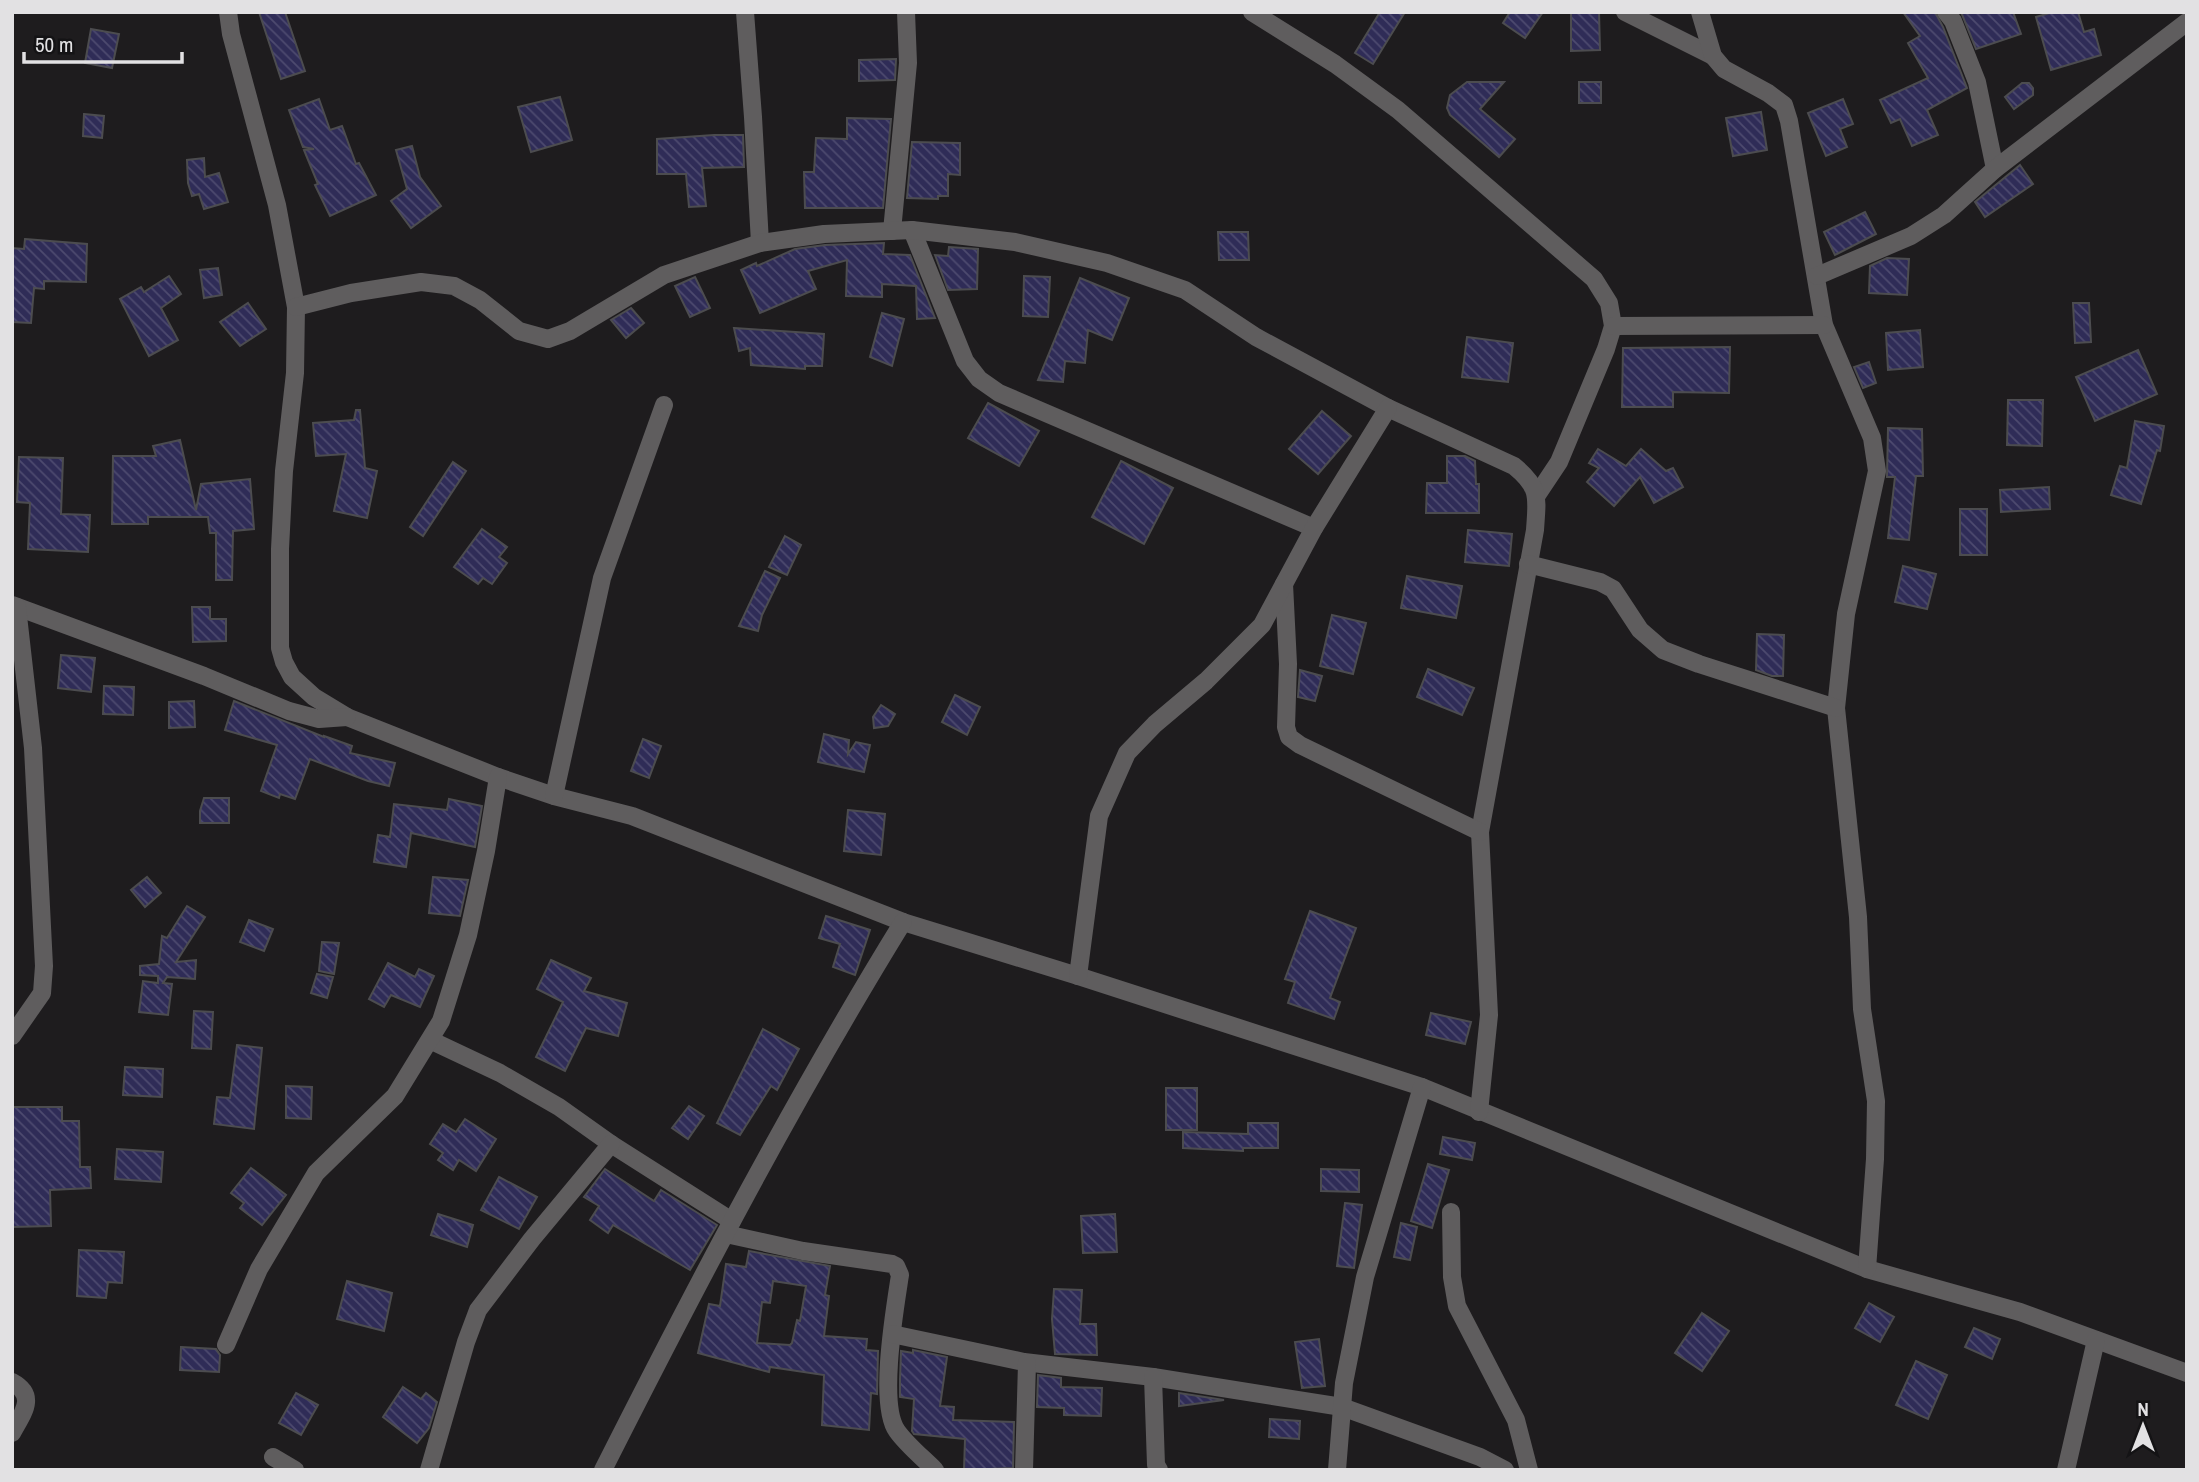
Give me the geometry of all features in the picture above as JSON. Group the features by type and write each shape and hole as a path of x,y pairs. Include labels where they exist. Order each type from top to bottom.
{"street":[{"path":"228,12 231,34 277,205 296,307 295,373 284,471 280,549 280,648 292,677 314,696 347,717 498,777 554,796 632,816 902,922 1422,1087 1867,1269 2020,1312 2187,1373"},
{"path":"745,12 760,243"},
{"path":"892,231 908,63 906,12"},
{"path":"1252,12 1335,64 1398,110 1594,279 1609,303 1613,326 1606,349 1559,462 1537,495 1535,530 1480,832 1489,1015 1479,1112"},
{"path":"1625,12 1713,56 1724,69 1784,105 1824,325 1872,438 1877,471 1846,614 1836,708 1858,917 1862,1009 1876,1101 1875,1159 1867,1269"},
{"path":"1700,12 1713,56"},
{"path":"1946,12 1953,20 1978,82 1995,169"},
{"path":"1817,276 1911,236 1944,215 1995,169 2187,22"},
{"path":"296,307 351,293 421,282 454,286 480,300 519,331 548,339 570,331 664,275 760,243 824,234 912,230 1015,242 1107,263 1185,290 1256,337 1388,408 1514,466 1528,478 1537,495"},
{"path":"912,230 965,361 979,379 999,393 1314,528"},
{"path":"1613,326 1824,325"},
{"path":"554,796 602,578 664,405"},
{"path":"1078,976 1099,816 1126,753 1155,724 1206,681 1262,625 1314,528 1388,408"},
{"path":"1528,564 1600,582 1613,589 1640,630 1663,650 1836,708"},
{"path":"1284,584 1288,664 1286,727 1289,737 1300,745 1480,832"},
{"path":"12,1036 41,993 44,966 33,748 15,606 204,676 289,711 318,719 347,717"},
{"path":"226,1345 259,1269 316,1173 395,1096 441,1021 467,934 486,851 498,777"},
{"path":"603,1470 729,1227 846,1014 902,922"},
{"path":"430,1040 500,1073 559,1107 729,1227 803,1251 896,1266 900,1275 892,1334 890,1418 897,1431 935,1470"},
{"path":"1337,1470 1344,1383 1365,1276 1422,1087"},
{"path":"429,1470 478,1310 532,1239 611,1144"},
{"path":"1451,1212 1452,1277 1457,1306 1516,1420 1529,1470"},
{"path":"892,1334 1027,1363 1153,1377 1342,1407 1480,1457 1505,1470"},
{"path":"2066,1470 2096,1340"},
{"path":"1024,1470 1027,1363"},
{"path":"1153,1377 1156,1465 1159,1470"},
{"path":"12,1382 26,1394 27,1404 12,1433"},
{"path":"273,1457 295,1470"}],"building":[{"path":"259,12 285,12 305,71 281,79"},
{"path":"1380,12 1405,12 1373,64 1355,53"},
{"path":"1510,12 1543,12 1525,38 1503,23"},
{"path":"1571,12 1599,12 1600,50 1571,51"},
{"path":"1903,12 1935,12 1967,88 1927,110 1938,135 1912,146 1900,119 1891,123 1880,100 1928,78 1908,43 1920,36"},
{"path":"1961,12 2013,12 2021,34 1976,49"},
{"path":"2053,12 2078,12 2084,32 2094,29 2101,55 2051,70 2036,17"},
{"path":"91,29 119,34 112,68 85,63"},
{"path":"896,59 895,80 859,81 859,60"},
{"path":"1467,82 1504,82 1480,109 1515,139 1499,157 1450,115 1447,108 1450,95"},
{"path":"1579,82 1601,82 1601,103 1579,103"},
{"path":"2022,83 2029,83 2033,88 2033,95 2014,109 2005,97"},
{"path":"560,97 572,140 531,152 518,107"},
{"path":"319,99 330,130 342,126 356,164 359,163 376,195 330,216 315,185 318,184 304,150 314,149 303,147 289,110"},
{"path":"1843,99 1853,124 1840,129 1847,147 1826,156 1808,113"},
{"path":"1761,112 1767,150 1733,156 1726,118"},
{"path":"84,114 104,116 102,138 83,136"},
{"path":"847,118 891,119 883,208 805,208 804,172 814,172 816,138 847,139"},
{"path":"743,135 744,167 702,168 706,206 689,207 686,174 657,174 657,139"},
{"path":"912,142 960,143 960,175 948,174 948,196 938,196 938,199 907,198"},
{"path":"412,146 420,177 441,206 411,228 391,201 407,189 396,150"},
{"path":"204,158 205,177 219,173 228,202 204,209 199,194 192,196 188,183 187,160"},
{"path":"2020,165 2033,184 1985,217 1975,202"},
{"path":"1865,212 1876,234 1835,255 1824,232"},
{"path":"1218,232 1248,232 1249,260 1219,260"},
{"path":"25,239 87,244 86,282 44,281 44,289 34,288 31,323 12,322 12,248 24,249"},
{"path":"884,243 883,254 910,255 935,318 917,319 916,286 882,284 882,297 846,296 847,260 808,271 816,289 760,313 741,270 795,249"},
{"path":"949,247 978,249 977,289 948,290 935,255 948,256"},
{"path":"1887,258 1909,259 1907,295 1869,293 1870,266"},
{"path":"218,268 222,295 204,298 200,270"},
{"path":"169,276 181,294 161,308 178,340 149,356 120,299 141,287 144,292"},
{"path":"1024,276 1050,277 1048,317 1023,316"},
{"path":"695,277 710,308 690,317 675,286"},
{"path":"1080,278 1129,298 1112,340 1088,330 1085,363 1065,361 1063,382 1038,380"},
{"path":"248,303 266,329 240,346 220,322"},
{"path":"2073,303 2089,303 2091,342 2075,343"},
{"path":"631,308 644,323 626,338 611,320"},
{"path":"882,313 904,319 892,366 870,357"},
{"path":"734,328 824,334 822,366 805,366 805,369 751,365 750,348 739,351"},
{"path":"1920,330 1923,367 1888,370 1886,333"},
{"path":"1467,337 1513,343 1508,382 1462,377"},
{"path":"1730,347 1729,393 1673,392 1673,407 1622,407 1623,348"},
{"path":"2138,350 2157,394 2095,421 2076,377"},
{"path":"1869,362 1876,383 1863,388 1854,367"},
{"path":"2008,400 2043,400 2042,446 2007,445"},
{"path":"988,403 1039,431 1019,466 968,438"},
{"path":"356,410 360,410 365,468 377,471 367,518 334,511 346,454 316,456 313,423 354,420"},
{"path":"1322,411 1351,436 1318,474 1289,449"},
{"path":"2135,421 2164,426 2160,451 2157,450 2141,504 2111,495 2120,466 2127,468"},
{"path":"1888,428 1922,429 1923,476 1916,476 1909,540 1888,538 1895,477 1887,477"},
{"path":"180,440 196,510 201,484 250,479 254,529 233,531 232,580 216,580 216,533 210,533 208,517 148,517 148,524 112,524 113,456 156,456 153,446"},
{"path":"1598,449 1626,466 1641,449 1666,471 1673,468 1683,487 1654,503 1640,477 1614,506 1587,482 1599,468 1589,463"},
{"path":"1447,456 1465,456 1475,461 1476,484 1479,484 1479,513 1426,513 1427,483 1447,483"},
{"path":"19,457 63,458 61,514 90,515 88,552 28,549 30,503 17,502"},
{"path":"1121,461 1173,488 1144,544 1092,517"},
{"path":"453,462 466,471 423,536 410,527"},
{"path":"2049,487 2050,509 2001,512 2000,490"},
{"path":"1960,509 1987,509 1987,555 1960,555"},
{"path":"482,529 507,547 499,557 507,563 492,584 483,578 478,584 454,567"},
{"path":"1468,530 1512,534 1509,566 1465,562"},
{"path":"785,536 801,545 787,575 769,567"},
{"path":"1903,566 1936,574 1927,609 1895,602"},
{"path":"765,571 780,578 762,615 758,631 739,626"},
{"path":"1407,576 1462,586 1456,618 1401,608"},
{"path":"192,607 210,607 210,619 226,619 226,641 193,642"},
{"path":"1332,615 1366,623 1353,674 1320,666"},
{"path":"1757,634 1784,635 1783,676 1772,676 1756,670"},
{"path":"61,655 95,658 91,692 58,688"},
{"path":"1428,669 1474,688 1462,715 1417,697"},
{"path":"1300,670 1322,676 1315,701 1298,697"},
{"path":"104,686 134,687 133,715 103,714"},
{"path":"955,695 980,707 967,735 942,722"},
{"path":"194,701 195,727 169,728 169,702"},
{"path":"234,701 352,746 350,753 395,763 389,786 310,759 295,799 280,794 279,798 261,791 277,745 225,730"},
{"path":"881,705 895,714 888,726 874,728 873,717"},
{"path":"824,734 849,740 848,754 856,742 870,745 864,772 818,762"},
{"path":"643,739 661,746 649,778 631,771"},
{"path":"204,798 229,798 229,823 200,823"},
{"path":"449,799 482,806 475,847 411,833 406,867 374,862 378,835 390,837 394,804 447,810"},
{"path":"848,810 885,814 881,855 844,851"},
{"path":"147,877 161,893 145,907 131,890"},
{"path":"433,877 468,880 460,916 429,913"},
{"path":"187,906 205,917 176,962 196,960 195,979 167,977 163,983 172,984 168,1015 139,1012 143,981 158,983 158,976 140,975 140,966 159,964 162,936 167,938"},
{"path":"1310,911 1356,928 1330,998 1340,1002 1334,1019 1288,1003 1295,982 1285,979"},
{"path":"826,916 870,930 855,975 833,967 840,944 819,938"},
{"path":"249,920 273,929 264,951 240,942"},
{"path":"322,942 339,943 334,974 319,971"},
{"path":"551,960 591,978 584,991 627,1003 618,1036 586,1028 565,1071 536,1057 563,1002 537,989"},
{"path":"388,963 415,977 419,969 434,976 420,1007 391,995 384,1007 369,999"},
{"path":"317,974 333,977 327,998 311,993"},
{"path":"194,1011 213,1012 211,1049 192,1048"},
{"path":"1431,1013 1471,1022 1465,1044 1426,1035"},
{"path":"763,1029 799,1049 777,1090 771,1086 740,1135 717,1123"},
{"path":"237,1045 262,1048 254,1129 214,1124 217,1097 230,1098"},
{"path":"125,1067 163,1069 162,1097 123,1095"},
{"path":"286,1086 312,1087 311,1119 286,1118"},
{"path":"1166,1088 1197,1088 1197,1130 1166,1130"},
{"path":"689,1106 704,1116 688,1139 672,1128"},
{"path":"12,1107 62,1107 62,1121 79,1121 80,1167 90,1167 91,1188 50,1190 51,1226 12,1227"},
{"path":"465,1119 496,1139 476,1171 459,1160 453,1170 438,1160 443,1153 430,1144 443,1124 456,1132"},
{"path":"1248,1123 1278,1123 1278,1148 1243,1148 1243,1151 1183,1148 1183,1132 1248,1134"},
{"path":"1443,1137 1475,1143 1472,1160 1440,1154"},
{"path":"117,1149 163,1152 161,1182 115,1179"},
{"path":"1428,1164 1449,1170 1432,1228 1411,1221"},
{"path":"251,1168 286,1195 262,1225 240,1208 244,1203 231,1193"},
{"path":"605,1169 654,1201 661,1190 717,1225 690,1270 613,1225 608,1233 590,1220 599,1206 584,1197"},
{"path":"1321,1169 1359,1170 1359,1192 1321,1191"},
{"path":"499,1177 537,1197 519,1229 481,1210"},
{"path":"1345,1203 1362,1205 1354,1268 1337,1266"},
{"path":"438,1214 473,1225 467,1247 431,1235"},
{"path":"1115,1214 1117,1252 1083,1253 1081,1216"},
{"path":"1401,1223 1417,1227 1410,1260 1394,1257"},
{"path":"79,1250 124,1252 122,1283 108,1282 106,1298 77,1296"},
{"path":"749,1251 830,1266 825,1295 829,1296 824,1336 867,1339 866,1350 878,1351 877,1394 871,1393 869,1430 822,1425 824,1375 770,1367 769,1372 698,1353 709,1304 720,1306 726,1264 746,1267","holes":["773,1281 806,1286 800,1321 797,1320 792,1343 757,1343 762,1302 770,1303"]},
{"path":"347,1281 392,1293 384,1331 337,1319"},
{"path":"1054,1289 1082,1290 1080,1324 1096,1324 1097,1355 1055,1354 1052,1319"},
{"path":"1869,1303 1894,1317 1880,1342 1855,1328"},
{"path":"1702,1313 1729,1331 1702,1371 1675,1353"},
{"path":"1974,1328 2000,1339 1992,1359 1965,1347"},
{"path":"1319,1339 1325,1386 1302,1388 1295,1342"},
{"path":"181,1347 216,1349 220,1355 219,1372 180,1370"},
{"path":"913,1350 947,1357 940,1406 954,1407 953,1420 1014,1422 1013,1468 964,1470 965,1439 914,1434 914,1399 900,1397 901,1351 913,1353"},
{"path":"1916,1361 1947,1375 1928,1419 1896,1405"},
{"path":"1038,1375 1061,1378 1061,1387 1102,1388 1101,1416 1064,1415 1064,1408 1037,1407"},
{"path":"403,1387 421,1399 426,1393 437,1402 429,1428 417,1443 383,1417"},
{"path":"296,1393 318,1405 301,1435 279,1423"},
{"path":"1179,1393 1224,1400 1179,1406"},
{"path":"1270,1419 1300,1421 1299,1439 1269,1437"}]}
